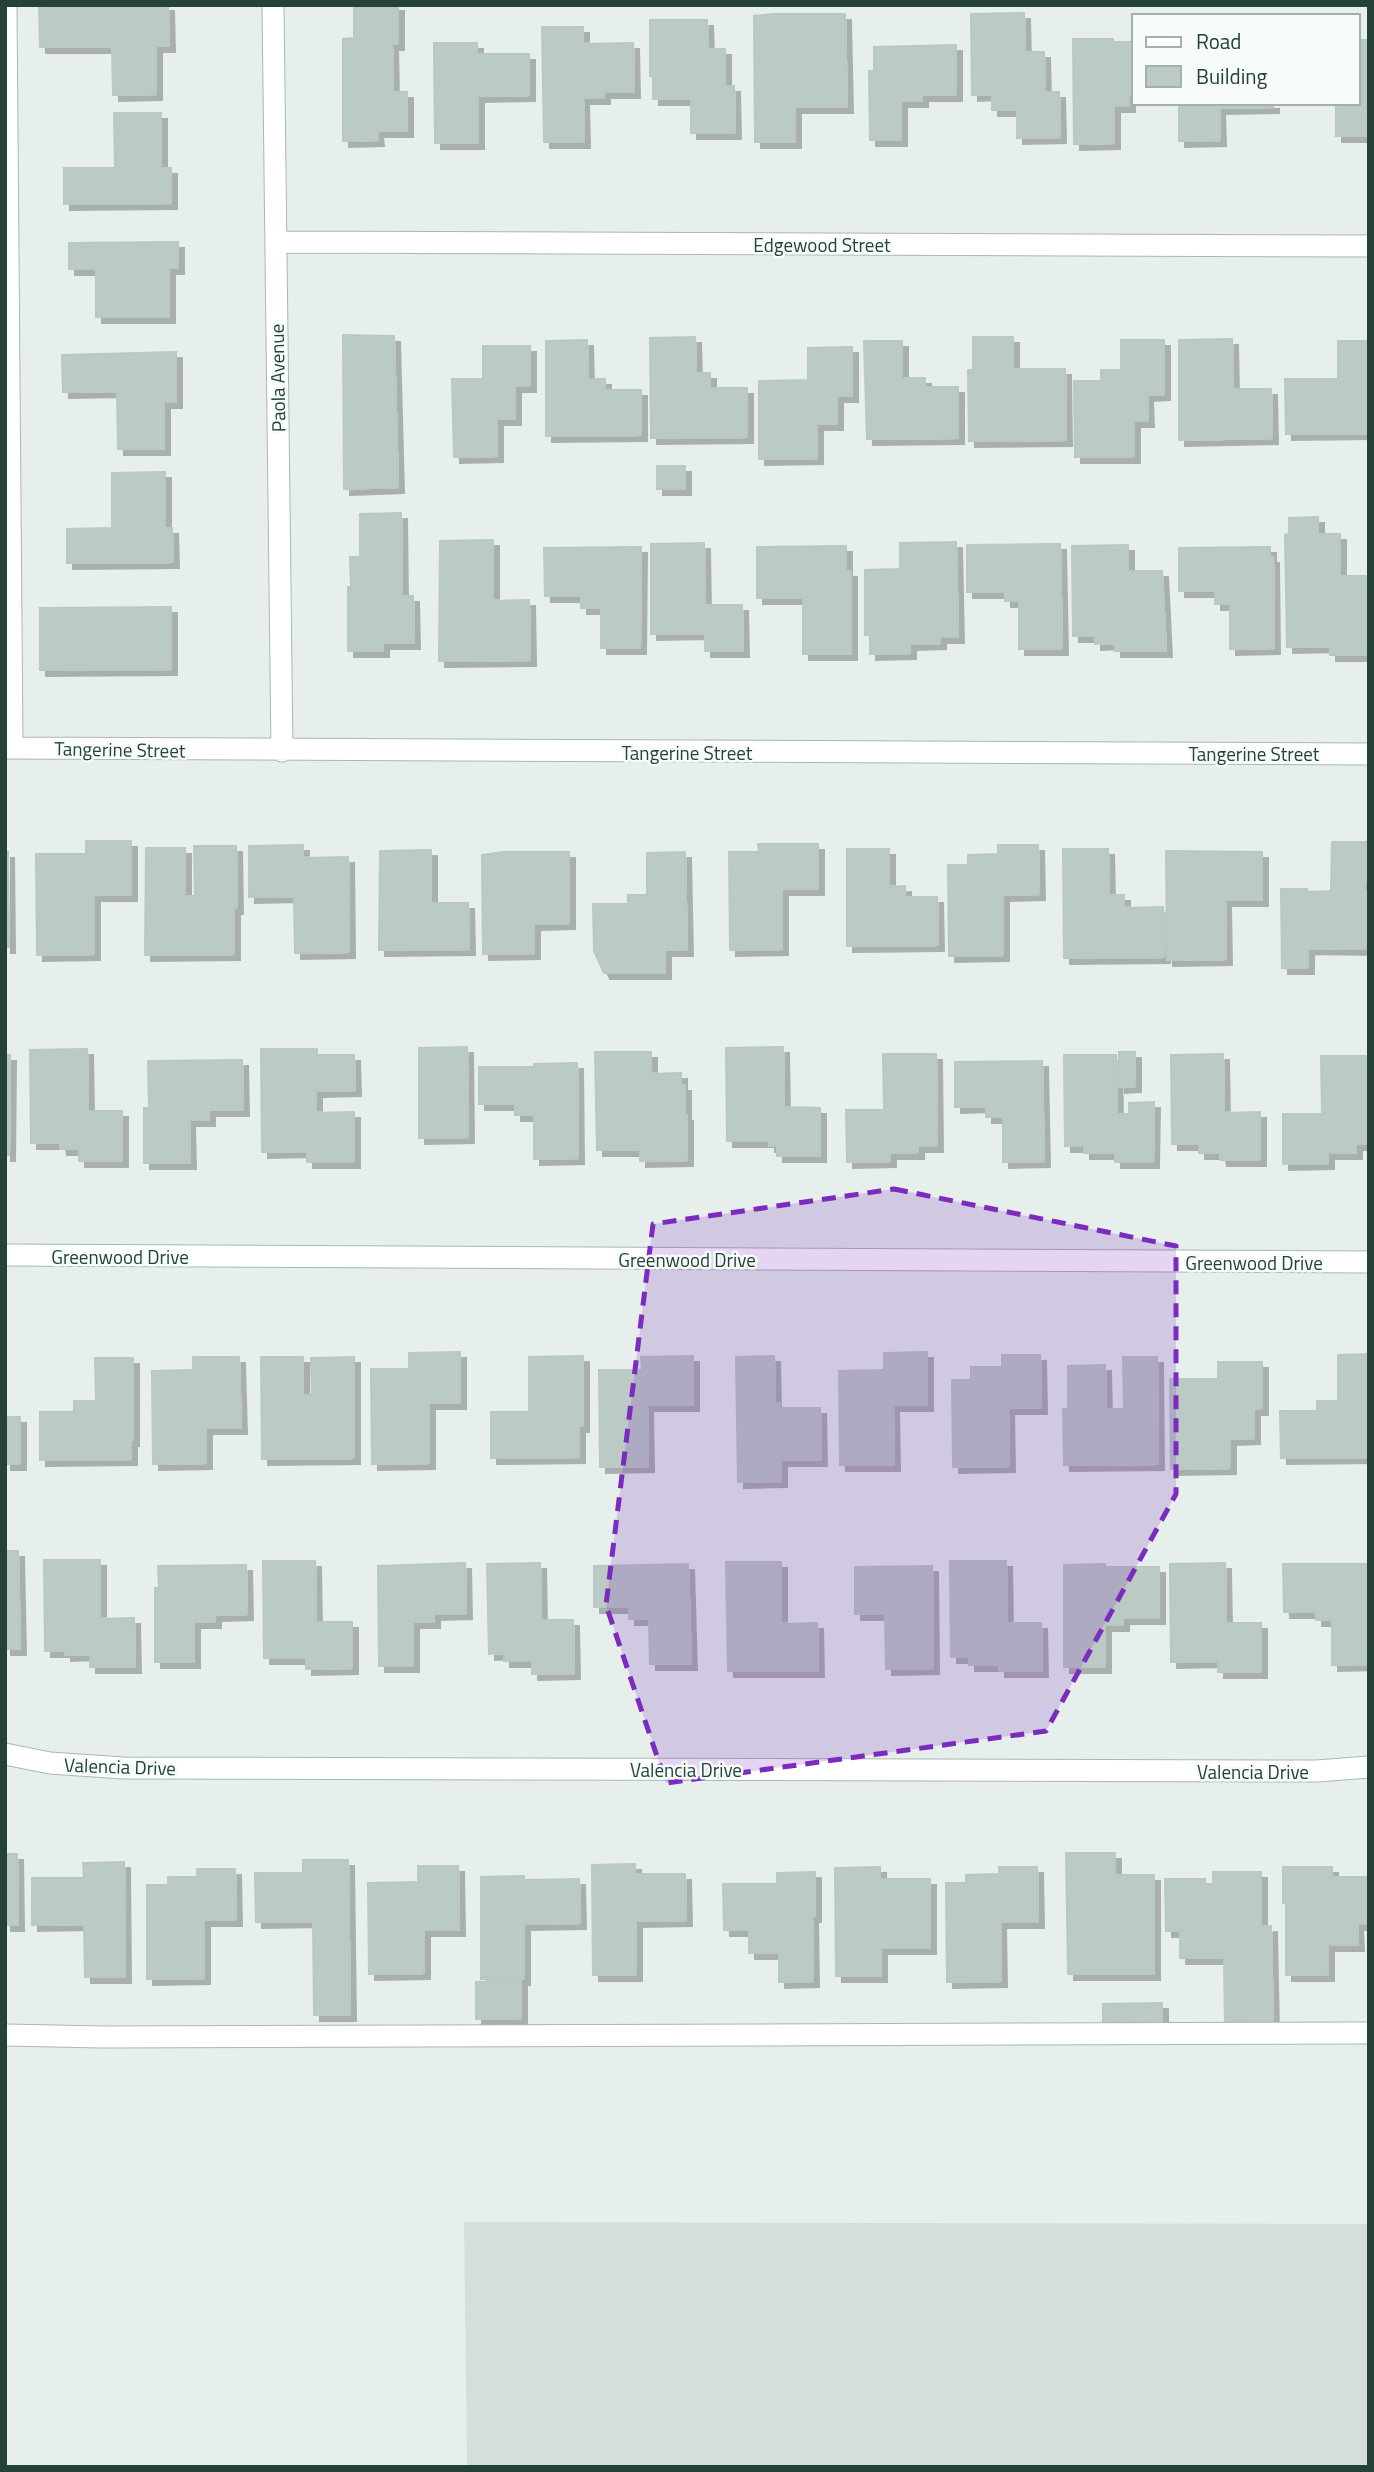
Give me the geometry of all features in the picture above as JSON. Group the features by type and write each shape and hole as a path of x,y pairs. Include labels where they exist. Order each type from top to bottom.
{"street":[{"path":"6,5 9,748"},
{"name":"Paola Avenue","path":"273,5 282,751"},
{"name":"Edgewood Street","path":"276,242 1369,246"},
{"name":"Tangerine Street","path":"9,748 1369,754"},
{"name":"Greenwood Drive","path":"5,1255 1369,1262"},
{"name":"Valencia Drive","path":"5,1754 50,1763 123,1768 1317,1771 1369,1767"},
{"path":"5,2035 102,2038 1369,2033"}],"highlighted area":[{"path":"894,1189 1176,1246 1176,1494 1046,1731 666,1783 606,1605 653,1224"}],"shaded area":[{"path":"464,2222 1369,2224 1369,2467 467,2467"}],"building":[{"path":"39,5 168,5 169,46 156,46 156,94 113,95 112,47 40,47"},
{"path":"354,5 398,5 398,44 392,44 393,92 407,92 407,131 377,131 378,140 343,141 343,39 354,38"},
{"path":"1024,13 1025,52 1044,52 1045,92 1059,92 1060,137 1017,138 1017,110 992,110 992,94 972,95 971,14"},
{"path":"845,14 847,107 795,107 795,142 755,142 754,16"},
{"path":"650,20 707,20 708,49 725,49 725,86 734,86 735,133 691,133 691,99 653,99 653,76 650,76"},
{"path":"542,27 583,27 583,44 633,43 634,92 604,92 604,98 583,98 584,142 544,142"},
{"path":"1073,39 1132,42 1132,96 1129,96 1129,106 1114,106 1114,143 1074,144"},
{"path":"1360,40 1369,40 1369,136 1336,136 1336,105 1360,105"},
{"path":"434,43 477,43 477,54 529,54 529,95 478,96 478,143 435,143"},
{"path":"956,45 956,95 922,95 922,101 901,101 901,140 870,140 869,71 874,71 874,47"},
{"path":"1179,105 1273,105 1219,108 1220,140 1179,141"},
{"path":"114,113 161,113 161,168 171,168 171,203 64,204 64,168 115,168"},
{"path":"178,242 178,268 169,268 169,317 96,317 96,269 69,269 69,243"},
{"path":"343,335 394,336 398,487 344,489"},
{"path":"695,337 696,373 710,373 710,388 747,388 747,437 651,438 650,338"},
{"path":"973,337 1013,337 1013,369 1065,369 1066,440 969,441 968,370 973,370"},
{"path":"1232,339 1233,389 1271,389 1272,438 1179,440 1179,340"},
{"path":"587,340 588,379 605,379 605,390 641,390 641,435 546,436 546,341"},
{"path":"1121,340 1164,340 1164,394 1147,395 1148,421 1134,421 1134,457 1075,457 1074,381 1101,381 1101,370 1121,370"},
{"path":"864,341 902,341 902,378 925,378 925,387 958,387 958,438 867,439"},
{"path":"1338,341 1369,341 1369,433 1286,434 1285,379 1338,379"},
{"path":"483,346 530,346 530,386 515,386 515,419 497,419 497,456 454,457 452,379 483,379"},
{"path":"852,347 852,396 837,396 837,424 817,424 817,458 759,459 759,381 808,380 808,348"},
{"path":"176,352 176,402 164,402 164,449 118,449 117,391 63,392 62,355"},
{"path":"657,466 685,466 685,489 657,489"},
{"path":"165,472 165,528 172,528 173,562 67,563 67,529 112,528 112,473"},
{"path":"401,513 402,596 413,596 414,643 383,643 383,651 348,651 350,557 360,557 360,514"},
{"path":"1318,517 1318,534 1340,534 1340,576 1369,576 1369,655 1330,655 1330,646 1287,647 1285,535 1289,534 1289,518"},
{"path":"493,540 493,601 529,600 530,660 439,661 440,541"},
{"path":"956,542 958,637 940,637 940,643 910,644 910,653 870,654 870,635 865,635 865,570 900,569 900,543"},
{"path":"704,543 705,605 742,605 743,651 705,651 705,633 651,634 651,544"},
{"path":"1060,544 1062,649 1019,649 1019,601 1005,601 1005,592 967,592 967,545"},
{"path":"1128,545 1128,571 1162,571 1166,651 1115,651 1115,643 1095,644 1095,636 1073,636 1072,546"},
{"path":"846,546 846,571 851,571 851,654 803,654 803,598 757,598 757,547"},
{"path":"641,547 640,648 601,648 601,608 581,608 581,596 545,596 544,548"},
{"path":"1270,547 1270,557 1273,557 1274,648 1230,649 1230,604 1215,604 1215,591 1179,591 1179,548"},
{"path":"171,607 171,669 40,670 40,608"},
{"path":"86,841 131,841 131,895 94,895 94,954 37,955 36,854 86,854"},
{"path":"1332,842 1369,842 1369,883 1365,883 1365,891 1369,891 1369,949 1308,948 1308,968 1282,968 1281,889 1331,891"},
{"path":"758,844 818,844 818,889 782,889 782,949 730,950 729,852 759,852"},
{"path":"303,845 303,858 348,857 349,952 295,953 294,896 249,897 249,846"},
{"path":"998,845 1038,845 1039,894 1003,895 1003,955 949,956 948,865 968,865 968,855 998,854"},
{"path":"194,846 236,846 237,908 234,908 234,954 145,955 146,848 185,848 185,896 195,896"},
{"path":"847,849 889,849 889,887 905,886 905,897 937,897 938,945 847,946"},
{"path":"1063,849 1108,849 1109,895 1124,895 1124,908 1163,907 1164,957 1064,958"},
{"path":"431,850 431,903 468,903 469,949 379,950 380,851"},
{"path":"1166,851 1262,852 1262,900 1225,900 1226,959 1167,960"},
{"path":"5,852 8,852 9,947 5,947"},
{"path":"502,852 569,852 569,923 534,924 534,953 483,954 482,855"},
{"path":"685,852 687,950 665,950 665,973 604,973 594,951 593,904 628,904 628,895 647,895 647,853"},
{"path":"467,1047 468,1137 419,1138 419,1048"},
{"path":"783,1047 784,1107 820,1108 820,1156 777,1156 777,1146 769,1146 769,1141 727,1141 726,1048"},
{"path":"87,1049 88,1111 122,1111 122,1161 79,1161 79,1149 61,1149 60,1143 31,1143 30,1050"},
{"path":"261,1049 317,1049 317,1055 354,1055 355,1090 316,1091 316,1113 354,1112 354,1162 307,1162 307,1151 262,1152"},
{"path":"595,1052 651,1052 651,1074 681,1073 681,1085 685,1085 687,1160 640,1161 640,1150 597,1150"},
{"path":"1119,1052 1135,1052 1135,1086 1119,1087"},
{"path":"883,1054 936,1054 937,1146 918,1146 918,1153 890,1153 890,1161 847,1162 846,1110 884,1110"},
{"path":"1223,1054 1224,1113 1260,1112 1260,1160 1221,1160 1220,1153 1199,1153 1199,1144 1172,1144 1171,1055"},
{"path":"5,1055 10,1055 9,1155 5,1155"},
{"path":"1064,1055 1116,1055 1117,1114 1129,1114 1129,1103 1154,1102 1153,1162 1115,1162 1115,1153 1084,1153 1084,1146 1065,1146"},
{"path":"1321,1056 1369,1056 1369,1144 1356,1144 1356,1153 1328,1153 1328,1163 1283,1164 1283,1114 1322,1114"},
{"path":"242,1060 243,1110 209,1110 209,1120 189,1120 190,1163 144,1163 144,1108 149,1108 148,1061"},
{"path":"1042,1061 1044,1161 1003,1162 1003,1117 986,1117 986,1106 955,1107 955,1062"},
{"path":"577,1063 578,1158 534,1159 534,1115 515,1115 515,1104 479,1104 479,1067 534,1067 534,1064"},
{"path":"460,1352 460,1403 429,1403 429,1463 372,1464 371,1369 409,1369 409,1353"},
{"path":"927,1352 927,1405 893,1405 894,1465 840,1465 839,1371 884,1370 884,1353"},
{"path":"1369,1354 1369,1457 1281,1458 1280,1411 1317,1411 1317,1401 1338,1401 1338,1355"},
{"path":"1002,1355 1040,1355 1041,1408 1008,1408 1009,1466 953,1467 952,1380 971,1380 971,1367 1002,1367"},
{"path":"583,1356 583,1426 579,1426 579,1457 491,1458 491,1412 529,1412 529,1357"},
{"path":"693,1356 693,1405 647,1405 648,1466 600,1467 599,1370 642,1370 641,1357"},
{"path":"774,1356 775,1403 780,1403 780,1408 820,1408 821,1460 781,1460 781,1481 738,1482 736,1357"},
{"path":"193,1357 239,1357 241,1428 206,1428 206,1463 153,1464 152,1371 193,1370"},
{"path":"261,1357 303,1357 303,1395 312,1395 311,1358 354,1357 354,1458 262,1459"},
{"path":"1123,1357 1157,1357 1158,1464 1064,1465 1063,1409 1068,1409 1068,1366 1105,1365 1106,1409 1124,1409"},
{"path":"95,1358 133,1358 131,1459 40,1460 40,1412 74,1412 74,1401 96,1401"},
{"path":"1218,1362 1262,1362 1262,1409 1254,1409 1254,1438 1230,1439 1230,1468 1171,1469 1170,1379 1218,1379"},
{"path":"5,1417 20,1417 20,1464 5,1464"},
{"path":"5,1551 18,1551 20,1649 5,1649"},
{"path":"44,1560 100,1560 100,1619 134,1618 135,1667 90,1667 90,1654 65,1655 65,1651 45,1651"},
{"path":"263,1561 315,1561 316,1622 352,1622 352,1668 306,1669 306,1658 264,1658"},
{"path":"950,1561 1006,1561 1007,1623 1041,1623 1042,1671 999,1671 999,1665 969,1665 969,1657 951,1657"},
{"path":"726,1562 781,1562 781,1624 817,1623 818,1671 728,1671"},
{"path":"465,1563 466,1613 434,1614 434,1622 413,1622 413,1666 379,1666 378,1566"},
{"path":"540,1563 541,1620 573,1620 574,1673 532,1674 532,1661 504,1661 504,1653 489,1654 487,1564"},
{"path":"1225,1563 1226,1623 1261,1623 1261,1672 1218,1672 1218,1661 1171,1662 1170,1564"},
{"path":"688,1564 691,1664 650,1664 649,1619 629,1619 629,1607 594,1607 594,1566"},
{"path":"1105,1564 1105,1567 1159,1567 1159,1618 1123,1618 1123,1625 1105,1625 1105,1667 1064,1667 1064,1565"},
{"path":"1283,1564 1369,1564 1369,1664 1332,1665 1332,1620 1316,1620 1316,1612 1284,1612"},
{"path":"246,1565 247,1614 215,1615 215,1622 194,1622 194,1662 155,1662 155,1588 159,1588 158,1566"},
{"path":"932,1566 933,1668 886,1669 885,1614 855,1614 855,1567"},
{"path":"1066,1853 1115,1853 1115,1875 1154,1875 1154,1974 1068,1974"},
{"path":"5,1854 17,1854 18,1925 5,1925"},
{"path":"303,1860 348,1860 350,2015 314,2015 313,1921 256,1922 255,1873 303,1873"},
{"path":"124,1862 125,1977 85,1977 84,1924 32,1925 32,1878 84,1878 83,1863"},
{"path":"635,1864 635,1874 685,1874 686,1920 636,1921 636,1975 593,1975 592,1865"},
{"path":"418,1866 458,1866 459,1930 424,1930 424,1973 369,1974 368,1883 418,1882"},
{"path":"880,1867 880,1879 930,1879 930,1948 881,1948 881,1976 836,1976 835,1868"},
{"path":"999,1867 1037,1867 1038,1922 1000,1922 1001,1981 947,1982 946,1883 966,1883 966,1875 999,1874"},
{"path":"1283,1867 1332,1867 1332,1877 1369,1877 1369,1924 1357,1924 1358,1945 1328,1945 1328,1975 1286,1975"},
{"path":"197,1869 235,1869 236,1920 204,1920 204,1978 147,1979 147,1885 168,1885 168,1877 197,1877"},
{"path":"815,1872 815,1916 812,1916 813,1981 779,1982 779,1953 749,1953 749,1930 724,1930 723,1884 777,1884 777,1873"},
{"path":"1213,1872 1261,1872 1261,1927 1271,1926 1273,2028 1225,2029 1224,1958 1180,1958 1180,1931 1166,1931 1165,1879 1205,1879 1205,1884 1213,1884"},
{"path":"524,1876 524,1880 579,1879 580,1923 524,1924 524,1979 481,1979 481,1877"},
{"path":"521,1981 521,2018 476,2019 476,1982"},
{"path":"1162,2003 1162,2027 1103,2027 1103,2004"}]}
